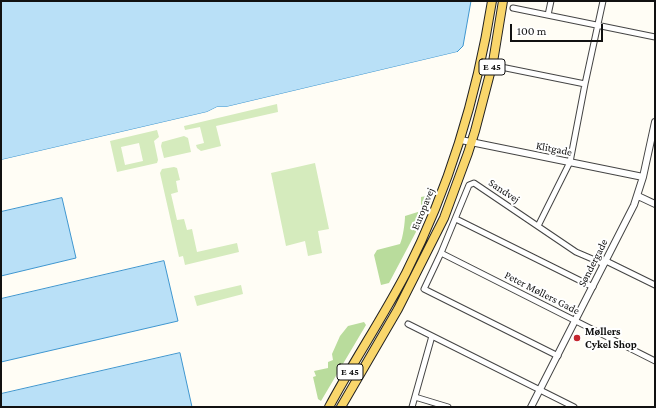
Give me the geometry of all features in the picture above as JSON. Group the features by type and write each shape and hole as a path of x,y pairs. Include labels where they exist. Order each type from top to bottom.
{"main road":[{"name":"Europavej","path":"329,407 385,311 432,216 460,140 479,71 492,1"},
{"name":"Europavej","path":"341,407 398,309 444,218 472,142 493,62 503,1"}],"street":[{"path":"548,15 551,1"},
{"path":"538,226 570,162 603,1"},
{"path":"513,8 655,37"},
{"path":"501,68 585,84"},
{"name":"Søndergade","path":"531,407 576,321 638,196 653,138 655,122"},
{"name":"Klitgade","path":"460,140 643,177"},
{"name":"Sandvej","path":"558,356 424,289 456,219 469,185 474,183 576,252 655,285"},
{"path":"638,196 655,204"},
{"path":"456,219 593,287"},
{"name":"Peter Møllers Gade","path":"441,253 655,361"},
{"path":"408,324 574,407"},
{"path":"412,407 432,336"},
{"path":"415,397 448,407"}],"green space":[{"path":"277,104 278,112 216,126 221,146 201,151 196,145 204,143 200,127 185,130 184,126"},
{"path":"157,130 159,137 154,141 158,160 157,163 117,172 110,141","holes":["139,143 143,161 125,165 121,147"]},
{"path":"184,136 188,138 191,152 164,158 161,146 162,142"},
{"path":"315,163 329,229 318,231 322,253 308,256 305,241 286,246 271,173"},
{"path":"177,168 180,180 176,181 178,192 171,194 177,220 184,219 187,230 192,229 197,252 237,243 239,252 185,265 183,256 179,257 160,173 162,169"},
{"path":"433,195 426,213 389,283 381,285 374,255 377,250 400,244 405,216 421,211 421,197"},
{"path":"241,285 243,294 197,306 194,296"},
{"path":"364,322 366,325 321,401 318,399 313,377 316,376 314,371 328,368 328,362 333,360 332,354 340,336 348,326"}],"water":[{"path":"1,1 471,1 463,46 457,52 226,107 217,107 207,112 1,160"},
{"path":"62,198 76,258 1,276 1,212"},
{"path":"164,261 178,321 1,362 1,299"},
{"path":"180,353 192,407 1,407 1,394"}],"pier":[{"path":"457,52 457,54 226,109 218,109 207,114 1,162 1,160 207,112 217,107 226,107"}],"place":[{"name":"Møllers Cykel Shop","path":"577,338"}]}
